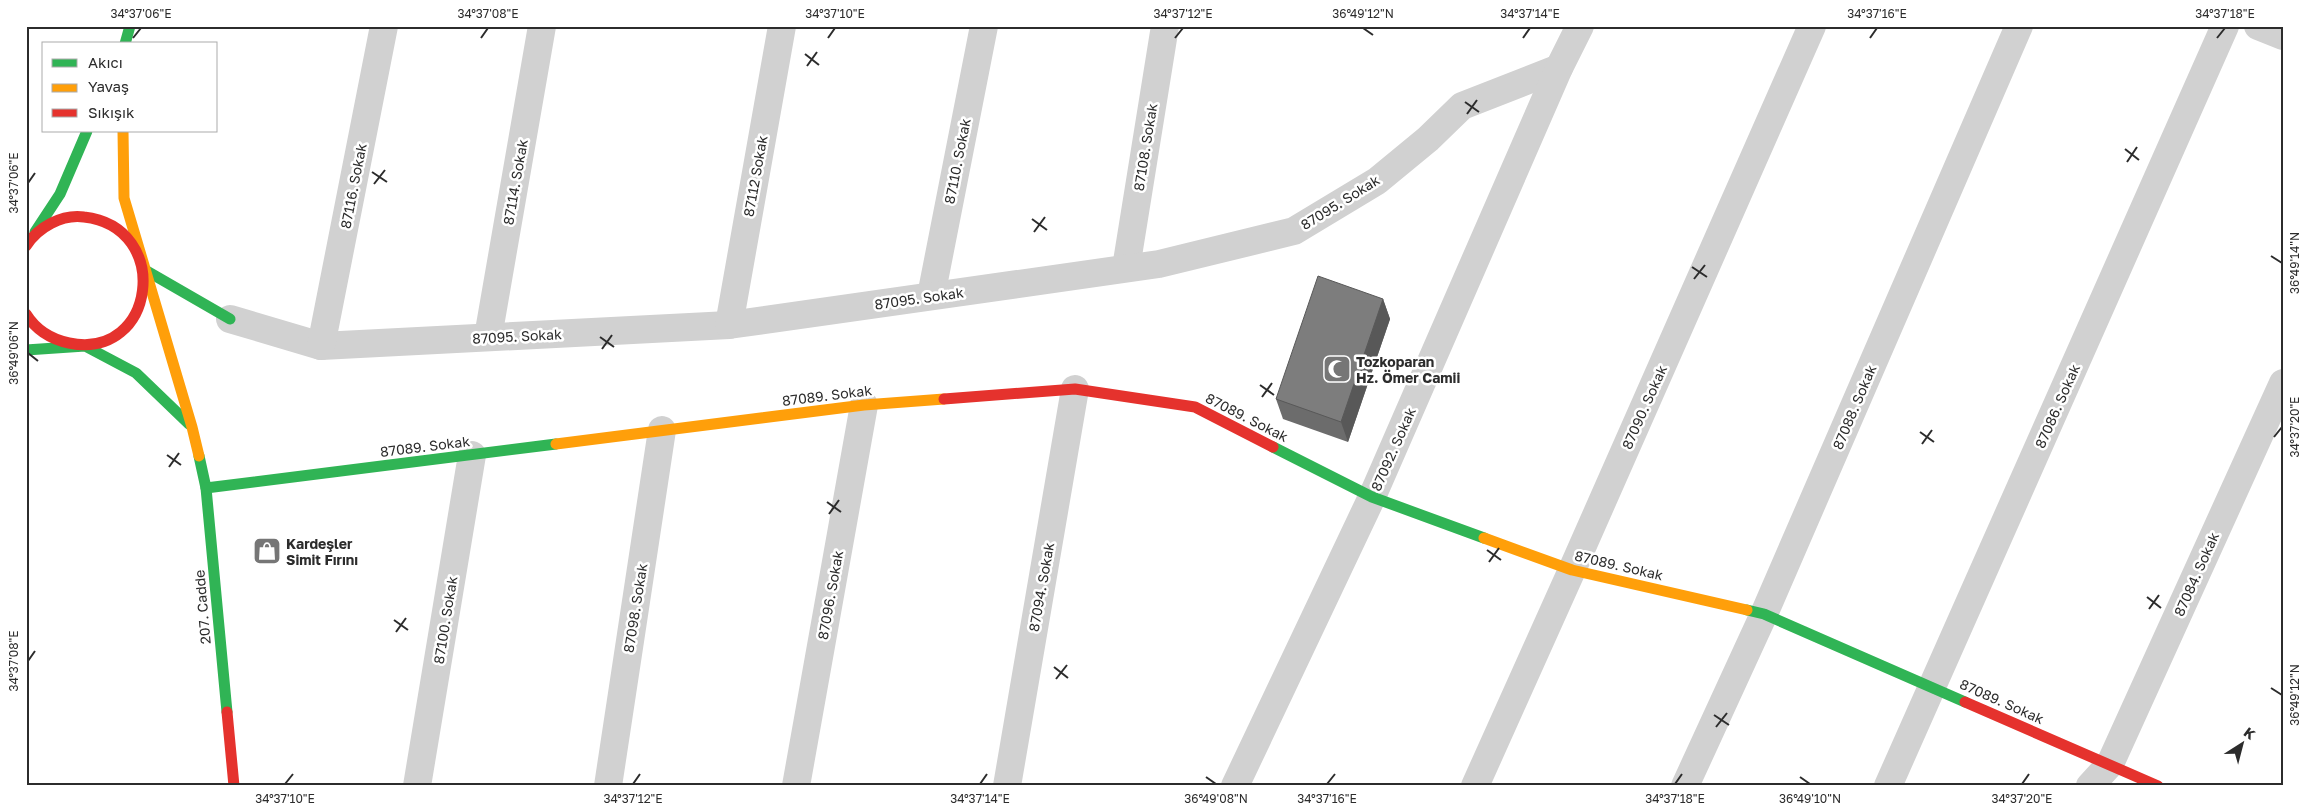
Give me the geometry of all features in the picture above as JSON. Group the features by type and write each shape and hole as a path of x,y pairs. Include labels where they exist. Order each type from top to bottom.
{"street":[{"path":"126,42 130,26"},
{"name":"87116. Sokak","path":"322,346 384,26"},
{"name":"87114. Sokak","path":"488,337 542,26"},
{"name":"87112 Sokak","path":"729,325 782,26"},
{"name":"87110. Sokak","path":"931,296 984,26"},
{"name":"87108. Sokak","path":"1126,268 1165,26"},
{"name":"87092. Sokak","path":"1234,786 1372,497 1559,68 1580,26"},
{"name":"87090. Sokak","path":"1475,786 1812,26"},
{"name":"87088. Sokak","path":"1684,786 1764,614 2019,26"},
{"name":"87086. Sokak","path":"1888,786 2225,26"},
{"path":"2258,26 2283,36"},
{"name":"87095. Sokak","path":"230,319 322,346 729,325 1159,264 1294,231 1377,181 1428,139 1462,106 1559,68"},
{"path":"27,243 60,194 87,132"},
{"path":"26,350 85,346 106,341 124,329 138,312 145,292 145,270 124,198 123,132"},
{"path":"27,243 46,226 65,218 86,216 107,222 125,233 138,250 145,270 230,319"},
{"name":"207. Cadde","path":"145,270 192,427 206,488 234,786"},
{"path":"26,314 44,335 64,343 85,346 136,372 192,427"},
{"name":"87084. Sokak","path":"2110,764 2283,383"},
{"name":"87089. Sokak","path":"206,488 864,405 1075,389 1195,407 1372,497 1572,570 1764,614 2158,786"},
{"name":"87094. Sokak","path":"1007,786 1075,389"},
{"name":"87096. Sokak","path":"796,786 864,405"},
{"name":"87098. Sokak","path":"608,786 662,430"},
{"name":"87100. Sokak","path":"417,786 472,455"},
{"path":"2090,786 2110,764"}],"building":[{"name":"Tozkoparan Hz. Ömer Camii","path":"1318,276 1383,299 1341,422 1276,399"}],"traffic: fast":[{"path":"126,42 130,26"},
{"path":"35,232 60,194 87,132"},
{"path":"145,270 230,319"},
{"path":"26,350 85,346 136,373 189,424"},
{"path":"206,488 556,444"},
{"path":"1273,447 1372,497 1484,538"},
{"path":"199,456 206,488 227,712"},
{"path":"1747,610 1764,614 1965,702"}],"traffic: slow":[{"path":"123,132 124,198 199,456"},
{"path":"556,444 864,405 944,399"},
{"path":"1484,538 1572,570 1747,610"}],"traffic: jam":[{"path":"26,246 37,233 51,223 67,218 84,217 112,226 131,243 141,266 142,291 135,314 121,332 98,343 69,343 56,339 39,329 26,314"},
{"path":"944,399 1075,389 1195,407 1273,447"},
{"path":"1965,702 2158,786"},
{"path":"227,712 234,786"}],"place":[{"name":"Tozkoparan Hz. Ömer Camii","path":"1337,369"},
{"name":"Kardeşler Simit Fırını","path":"267,551"}]}
